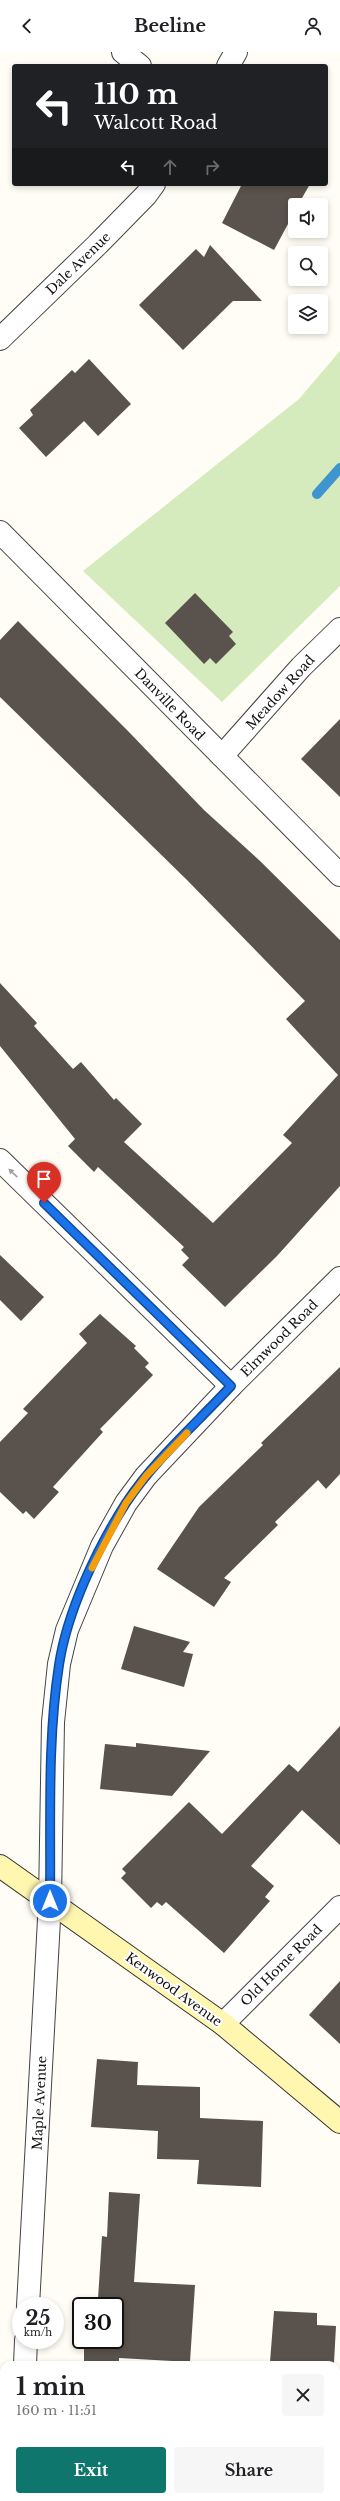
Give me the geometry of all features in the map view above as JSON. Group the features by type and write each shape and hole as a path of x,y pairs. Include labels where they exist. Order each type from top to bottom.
{"main road":[{"name":"Kenwood Avenue","path":"0,1866 223,2024 340,2122"}],"street":[{"path":"123,52 138,64"},
{"path":"229,64 236,52"},
{"name":"Dale Avenue","path":"0,339 98,244 146,195 153,186"},
{"name":"Danville Road","path":"0,532 340,875"},
{"name":"Meadow Road","path":"222,756 301,667 340,629"},
{"path":"0,1160 231,1386"},
{"name":"Elmwood Road","path":"50,1901 53,1722 59,1664 67,1630 102,1546 126,1503 146,1476 231,1386 340,1278"},
{"name":"Maple Avenue","path":"28,2297 50,1901"},
{"name":"Old Home Road","path":"223,2024 340,1907"},
{"path":"25,2361 26,2349"}],"green space":[{"path":"340,351 340,586 222,702 83,571 299,399"}],"building":[{"path":"241,186 309,186 302,198 288,198 288,224 274,250 222,223"},
{"path":"210,245 262,301 233,301 183,350 139,305 196,249 204,257"},
{"path":"89,359 131,404 98,436 84,421 46,457 19,428 33,415 30,410 72,370 75,373"},
{"path":"195,593 233,632 229,636 236,644 216,664 210,658 204,664 165,623"},
{"path":"18,621 128,731 204,810 259,860 340,940 340,1186 277,1256 225,1307 182,1265 189,1258 181,1250 184,1247 98,1167 94,1172 68,1146 75,1139 0,1046 0,983 37,1023 34,1026 73,1069 81,1062 114,1100 116,1098 142,1124 124,1142 213,1223 292,1143 283,1135 338,1075 286,1019 305,1001 187,880 0,697 0,640"},
{"path":"340,719 340,797 301,759"},
{"path":"0,1255 44,1297 21,1321 0,1300"},
{"path":"100,1314 136,1346 134,1348 149,1363 145,1367 153,1375 100,1429 103,1432 53,1487 59,1492 34,1519 26,1511 23,1514 0,1492 0,1442 28,1413 23,1409 87,1343 79,1334"},
{"path":"340,1367 340,1474 326,1489 318,1480 275,1522 278,1525 224,1578 231,1582 214,1607 157,1569 199,1507 263,1445 261,1443"},
{"path":"134,1626 190,1642 183,1652 193,1654 184,1687 121,1669"},
{"path":"340,1726 340,1845 302,1810 251,1866 274,1886 265,1897 270,1901 224,1953 166,1902 162,1906 157,1902 151,1908 121,1878 126,1873 122,1869 189,1802 222,1834 289,1764 298,1772"},
{"path":"136,1743 210,1751 172,1796 100,1789 105,1744 136,1747"},
{"path":"340,1981 340,2044 309,2015"},
{"path":"97,2059 138,2062 137,2085 200,2087 200,2118 263,2121 261,2187 197,2184 199,2160 157,2159 158,2131 91,2127"},
{"path":"109,2192 140,2194 134,2282 195,2285 190,2361 119,2358 119,2361 84,2361 84,2349 124,2349 124,2297 98,2297 102,2236 107,2237"},
{"path":"274,2311 317,2313 317,2325 336,2326 334,2361 270,2361"}],"waterway":[{"path":"317,494 340,468"}],"slow traffic":[{"path":"92,1568 102,1546 126,1503 146,1476 187,1433"}],"route":[{"path":"44,1203 231,1386 146,1476 126,1503 102,1546 83,1588 67,1630 59,1664 53,1722 50,1901"}]}
